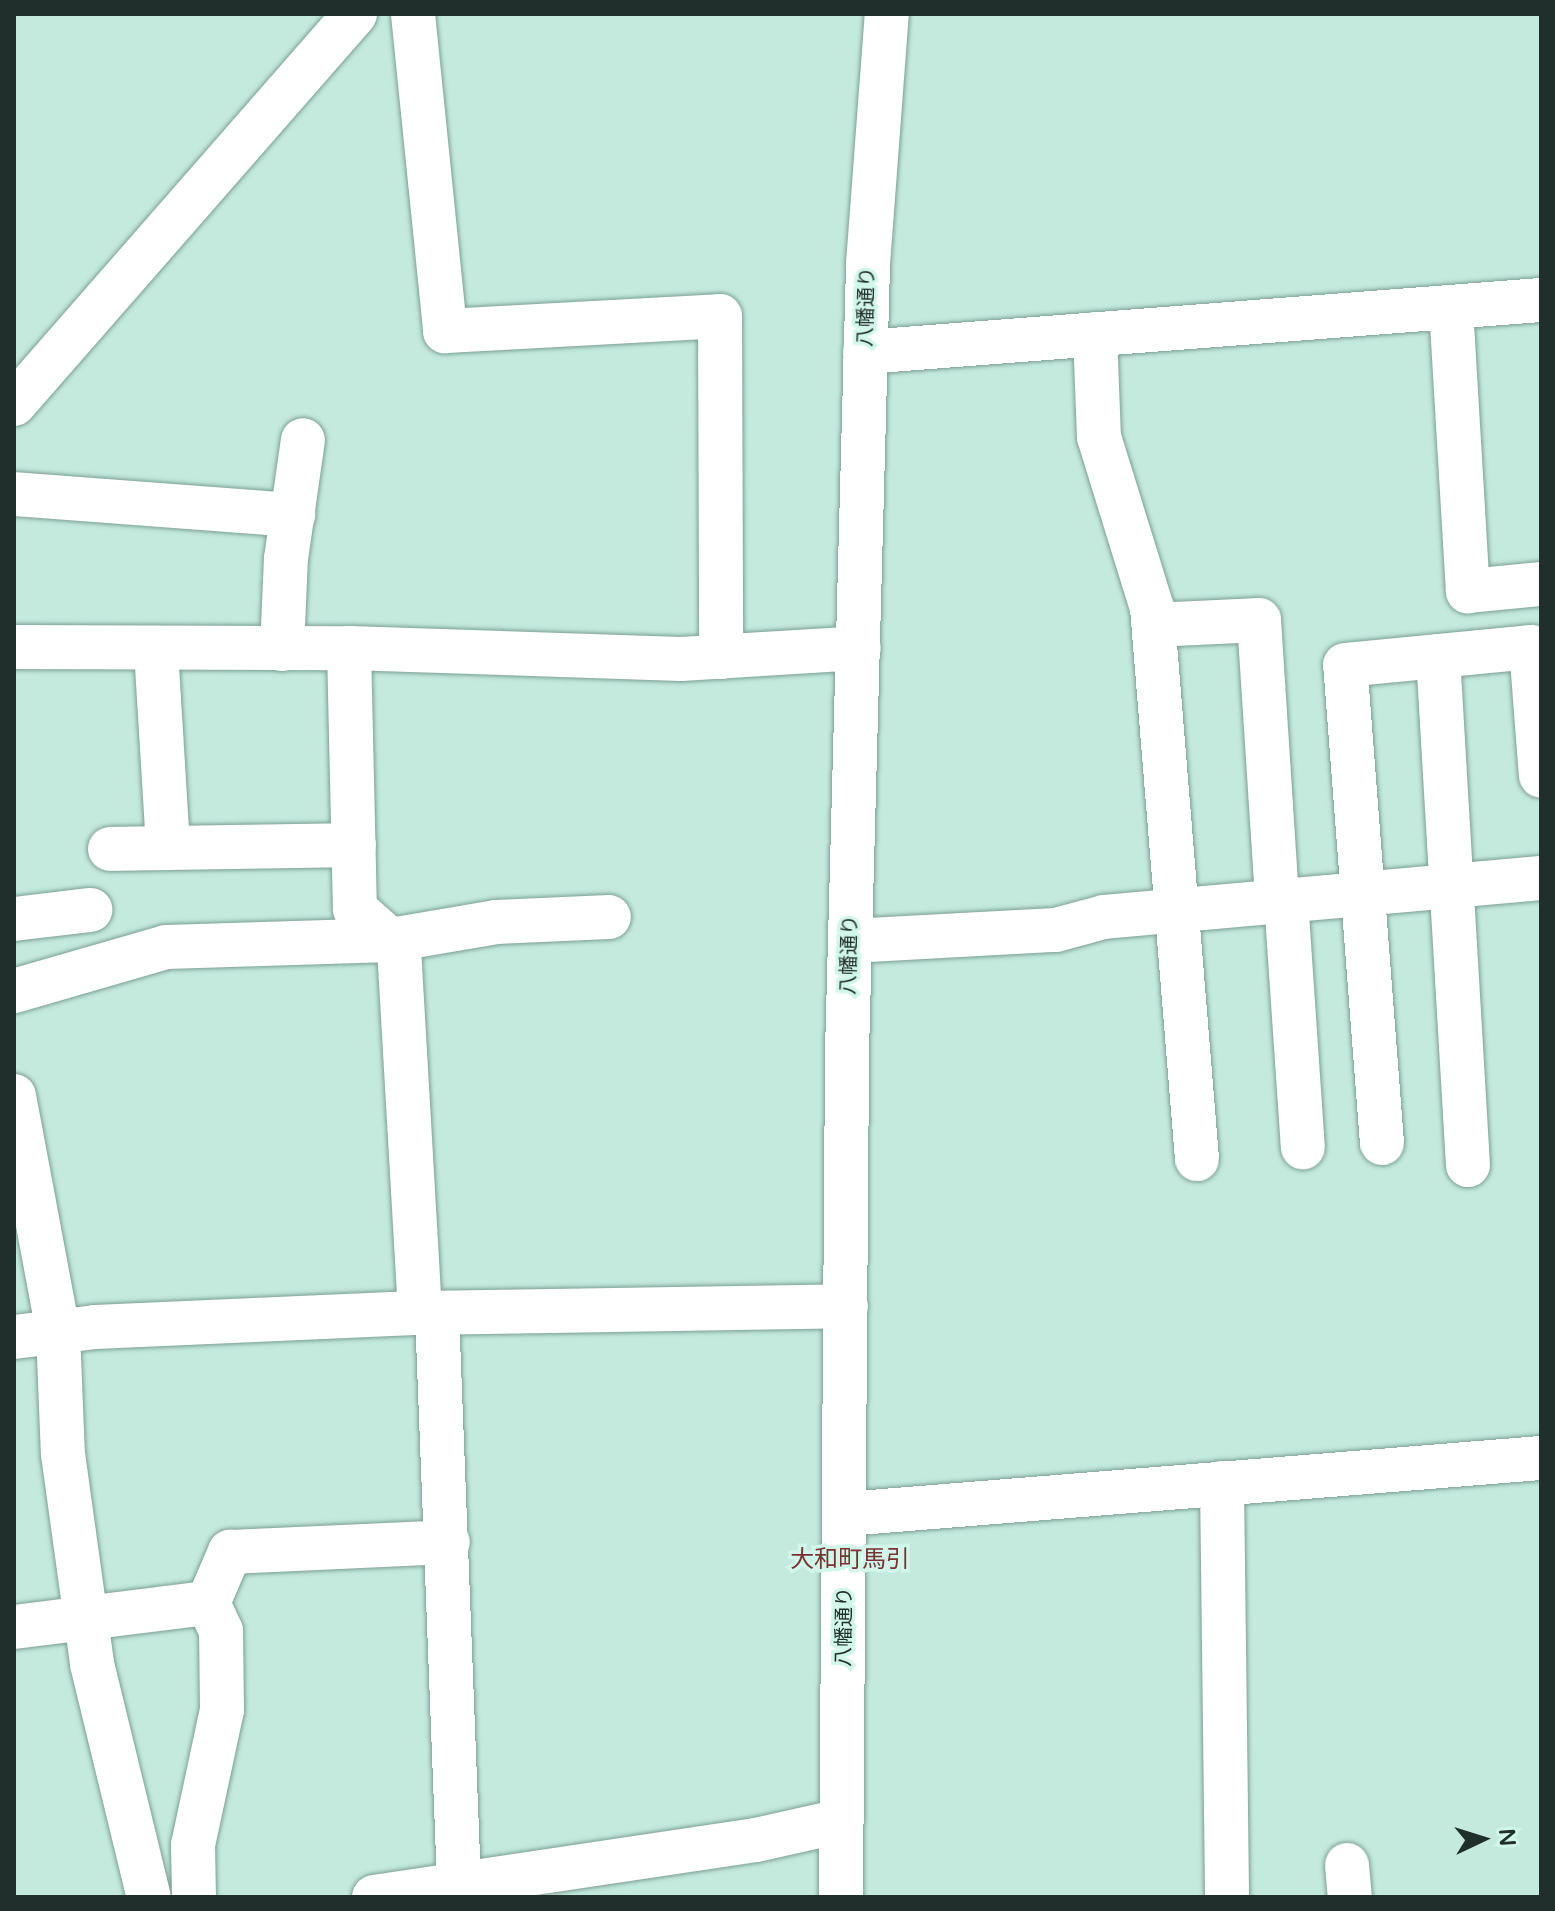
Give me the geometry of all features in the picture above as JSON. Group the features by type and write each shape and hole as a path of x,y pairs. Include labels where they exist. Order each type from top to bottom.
{"street":[{"path":"14,404 355,14"},
{"path":"413,14 418,106 445,331 720,316 721,657"},
{"name":"八幡通り","path":"841,1897 850,941 865,352 874,136 887,14"},
{"path":"865,352 1541,300"},
{"path":"1451,307 1468,591 1541,584"},
{"path":"1095,334 1099,437 1154,625 1197,1159"},
{"path":"282,649 293,515 303,440"},
{"path":"14,494 293,515"},
{"path":"1154,625 1259,620 1303,1147"},
{"path":"14,647 156,650 349,648 721,657 859,648"},
{"path":"1382,1143 1345,665 1531,647 1541,776"},
{"path":"349,648 355,909 399,948 408,1057 407,1124 428,1313 448,1542 459,1884"},
{"path":"156,650 168,846"},
{"path":"1438,656 1449,885 1468,1165"},
{"path":"110,849 354,845"},
{"path":"850,941 1056,930 1104,917 1541,878"},
{"path":"14,919 90,910"},
{"path":"14,991 166,947 391,940 496,922 609,917"},
{"path":"14,1096 58,1332 63,1454 86,1618 109,1742 149,1897"},
{"path":"14,1337 58,1332 428,1313 846,1306"},
{"path":"846,1514 1541,1458"},
{"path":"1222,1483 1227,1897"},
{"path":"194,1897 193,1845 222,1710 221,1631 208,1603 230,1552 448,1542"},
{"path":"14,1627 208,1603"},
{"path":"374,1897 756,1840 841,1821"}],"district":[{"name":"大和町馬引","path":"850,1560"}]}
